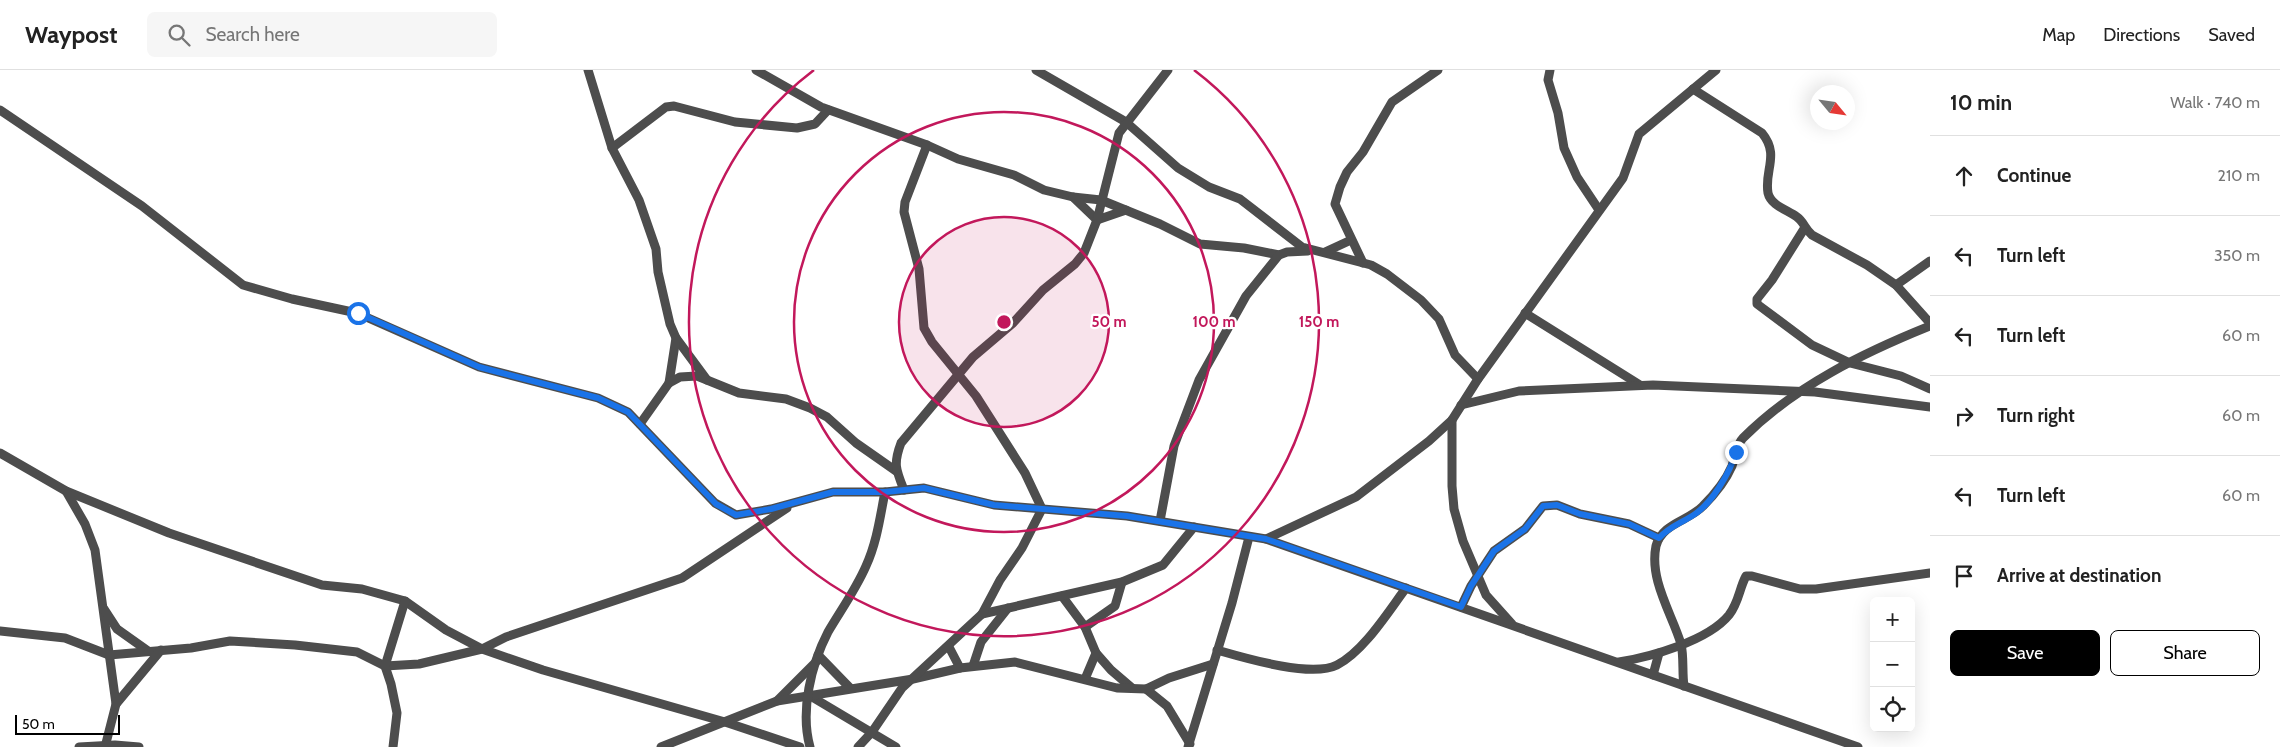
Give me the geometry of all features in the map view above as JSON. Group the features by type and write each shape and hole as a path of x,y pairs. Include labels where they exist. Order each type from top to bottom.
{"street":[{"path":"588,70 612,148 639,200 656,249 658,272 670,324 676,338 707,380"},
{"path":"756,70 808,101 828,110 927,145 958,159 1014,174 1044,190 1073,197 1101,200 1160,224 1200,244 1283,254 1311,250 1363,263 1387,274 1421,300 1439,319 1455,354 1478,379"},
{"path":"1036,70 1126,122 1178,168 1209,187 1240,199 1291,239 1311,250"},
{"path":"904,490 896,471 896,458 901,443 973,357 1013,323 1043,290 1084,253 1097,220 1119,133 1168,70"},
{"path":"1363,263 1335,204 1347,172 1363,152 1392,102 1438,70"},
{"path":"1550,70 1548,80 1558,113 1564,148 1577,177 1599,210"},
{"path":"1266,539 1356,496 1429,441 1452,420 1478,379 1623,178 1639,134 1716,70"},
{"path":"1684,686 1682,646 1662,597 1656,562 1656,548 1659,538 1667,528 1693,515 1704,506 1726,477 1741,439 1798,391 1893,341 1930,324 1896,286 1867,265 1804,229 1798,218 1776,204 1768,194 1771,151 1768,140 1762,133 1693,89"},
{"path":"612,148 666,107 674,106 735,122 796,128 815,124 828,110"},
{"path":"0,110 142,206 243,284 292,298 358,313 479,367 598,398 628,412 716,504 736,515 833,492 885,492 924,488 994,505 1127,516 1266,539 1858,747"},
{"path":"927,145 905,202 904,212 919,269 924,328 932,342 976,396 1004,438 1042,509"},
{"path":"1073,197 1097,220"},
{"path":"1097,220 1126,210"},
{"path":"1804,229 1772,280 1757,299 1757,304 1806,341 1850,363 1901,376 1930,389"},
{"path":"1160,521 1174,446 1199,380 1246,296 1283,254 1291,239"},
{"path":"1325,252 1351,240"},
{"path":"1896,286 1930,261"},
{"path":"1525,313 1640,386"},
{"path":"669,384 676,338"},
{"path":"640,424 669,384 680,377 697,376 739,392 786,399 810,408 827,417 856,442 896,471"},
{"path":"1462,405 1519,391 1640,386 1798,391 1930,407"},
{"path":"1452,420 1454,509 1463,541 1486,595 1512,624"},
{"path":"0,452 66,491 169,533 322,584 362,589 405,601 446,630 482,648 543,670 725,722 800,747"},
{"path":"66,491 85,524 95,550 116,704 105,746"},
{"path":"810,747 808,737 810,697 818,658 828,633 866,568 874,546 885,492"},
{"path":"0,631 65,638 109,654 230,642 295,644 357,652 385,666 419,664 482,648 583,610 682,578 795,502"},
{"path":"1461,607 1477,576 1494,551 1525,529 1539,510 1549,504 1580,514 1629,524 1659,538"},
{"path":"858,747 872,732 902,688 982,614 1000,580 1022,548 1042,509"},
{"path":"982,614 1122,582 1163,565 1194,528"},
{"path":"1190,745 1249,537"},
{"path":"1617,662 1682,646 1728,616 1741,593 1746,576 1800,589 1816,589 1930,573"},
{"path":"1085,627 1115,606 1122,582"},
{"path":"1217,650 1263,662 1324,669 1338,664 1358,648 1406,588"},
{"path":"1062,596 1085,627 1096,653 1111,670 1132,688"},
{"path":"393,747 397,713 385,666 405,601"},
{"path":"102,604 116,629 148,651"},
{"path":"973,666 981,642 1008,608"},
{"path":"948,647 960,668"},
{"path":"116,704 162,650"},
{"path":"1085,679 1096,653"},
{"path":"1653,675 1659,653"},
{"path":"818,658 850,688"},
{"path":"776,701 818,658"},
{"path":"661,747 776,701 913,679 973,666 1015,662 1117,688 1146,689 1169,678 1213,664"},
{"path":"1146,689 1167,706 1190,745"},
{"path":"810,697 896,747"},
{"path":"79,747 139,747"}],"route":[{"path":"358,313 479,367 598,398 628,412 716,504 736,515 771,509 833,492 885,492 924,488 994,505 1127,516 1266,539 1461,607 1471,586 1494,551 1525,529 1543,506 1549,504 1557,505 1580,514 1629,524 1659,538 1667,528 1693,515 1704,506 1726,477 1736,452"}]}
